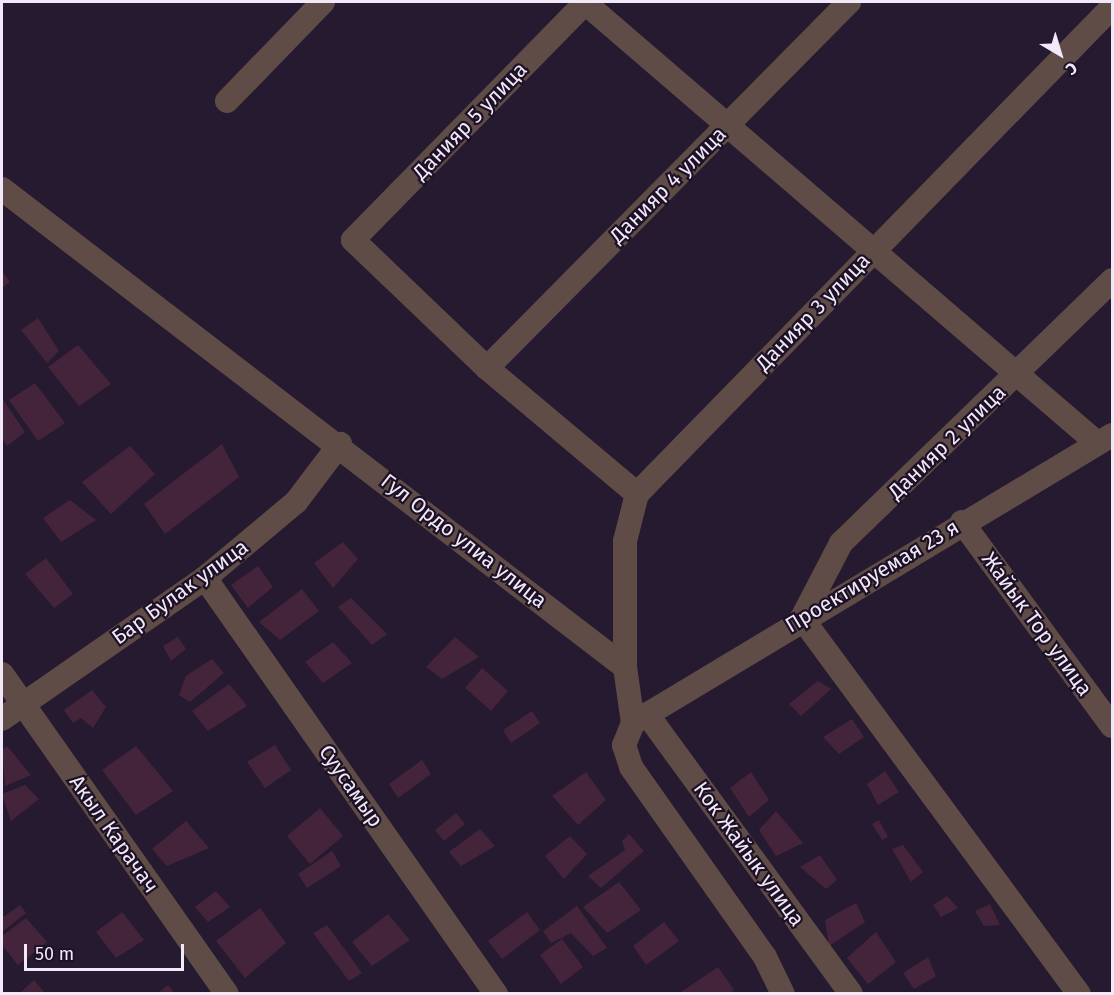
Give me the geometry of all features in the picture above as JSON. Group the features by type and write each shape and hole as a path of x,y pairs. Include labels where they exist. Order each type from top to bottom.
{"street":[{"path":"226,101 323,2"},
{"path":"585,2 871,251 1020,374 1105,439"},
{"name":"Данияр 5 улица","path":"487,368 353,240 585,2"},
{"name":"Данияр 4 улица","path":"487,368 849,2"},
{"name":"Данияр 3 улица","path":"625,667 625,541 637,494 871,251 1113,6"},
{"name":"Гул Ордо улиа улица","path":"2,189 340,444 625,667"},
{"name":"Данияр 2 улица","path":"802,618 841,543 1020,374 1113,280"},
{"path":"487,368 637,494"},
{"name":"Проектируемая 23 я","path":"640,718 962,522 1105,439"},
{"name":"Бар Булак улица","path":"2,719 205,578 296,502 340,444"},
{"name":"Жайык Тор улица","path":"962,522 1113,726"},
{"name":"Суусамыр","path":"205,578 496,993"},
{"path":"802,618 1079,993"},
{"path":"625,667 640,718 624,745 631,767 765,957 783,993"},
{"name":"Акыл Карачач","path":"2,674 227,993"},
{"name":"Кок Жайык улица","path":"640,718 851,993"}],"building":[{"path":"2,271 10,282 2,288"},
{"path":"38,318 59,351 47,363 21,330"},
{"path":"78,345 111,384 79,406 48,367"},
{"path":"35,383 65,423 38,441 9,400"},
{"path":"2,398 25,432 7,446 2,439"},
{"path":"222,444 239,477 165,534 144,504"},
{"path":"130,446 155,474 111,514 82,482"},
{"path":"70,500 96,520 61,542 43,518"},
{"path":"343,542 358,559 333,588 314,563"},
{"path":"46,558 73,594 54,608 25,574"},
{"path":"258,566 273,587 248,608 231,585"},
{"path":"302,589 319,611 280,640 259,622"},
{"path":"351,598 387,634 372,645 338,607"},
{"path":"178,637 186,649 171,661 163,646"},
{"path":"455,637 479,657 442,679 426,667"},
{"path":"333,642 352,663 323,683 305,662"},
{"path":"212,659 224,673 190,702 179,695 186,676"},
{"path":"482,668 508,691 491,711 465,688"},
{"path":"818,681 831,689 801,716 789,704"},
{"path":"229,684 247,706 208,731 192,711"},
{"path":"92,690 106,707 93,728 81,718 73,723 64,710"},
{"path":"532,711 540,723 511,743 503,730"},
{"path":"852,719 864,737 839,754 823,737"},
{"path":"275,745 291,770 265,788 247,762"},
{"path":"7,746 31,775 5,786 2,750"},
{"path":"136,746 173,791 136,815 102,770"},
{"path":"422,760 431,774 398,798 389,784"},
{"path":"885,771 899,792 878,805 867,784"},
{"path":"586,772 606,800 578,825 552,796"},
{"path":"751,772 769,800 749,817 730,788"},
{"path":"25,785 39,799 11,821 2,794"},
{"path":"320,808 343,836 310,864 287,836"},
{"path":"776,811 803,843 776,856 759,830"},
{"path":"456,813 465,824 444,841 435,830"},
{"path":"879,820 888,837 882,840 872,824"},
{"path":"186,821 209,848 167,866 152,849"},
{"path":"480,829 495,846 461,866 449,852"},
{"path":"629,834 644,851 601,888 588,876 625,850 622,841"},
{"path":"570,836 587,854 564,879 545,856"},
{"path":"903,845 923,872 911,882 892,849"},
{"path":"332,851 341,866 307,888 298,874"},
{"path":"820,855 837,880 826,889 800,867"},
{"path":"619,882 641,910 607,933 583,907"},
{"path":"216,891 230,907 208,922 195,907"},
{"path":"947,896 958,908 941,917 933,905"},
{"path":"856,903 865,922 829,946 825,920"},
{"path":"990,904 1000,925 984,926 975,911"},
{"path":"20,905 26,913 2,932 2,918"},
{"path":"577,906 607,948 593,956 571,933 551,943 543,931"},
{"path":"260,908 286,943 245,978 216,941"},
{"path":"122,912 144,940 116,958 96,932"},
{"path":"527,912 540,930 502,959 488,941"},
{"path":"388,914 410,940 372,966 352,942"},
{"path":"26,918 47,942 18,965 2,945 2,936"},
{"path":"664,922 679,941 646,965 633,946"},
{"path":"327,925 362,973 349,981 313,933"},
{"path":"876,932 896,962 868,984 847,958"},
{"path":"562,939 583,967 561,984 540,955"},
{"path":"928,957 936,976 914,989 903,973"},
{"path":"718,967 734,990 730,994 678,994"},
{"path":"34,980 46,994 19,994"},
{"path":"168,985 175,994 157,994"}]}
